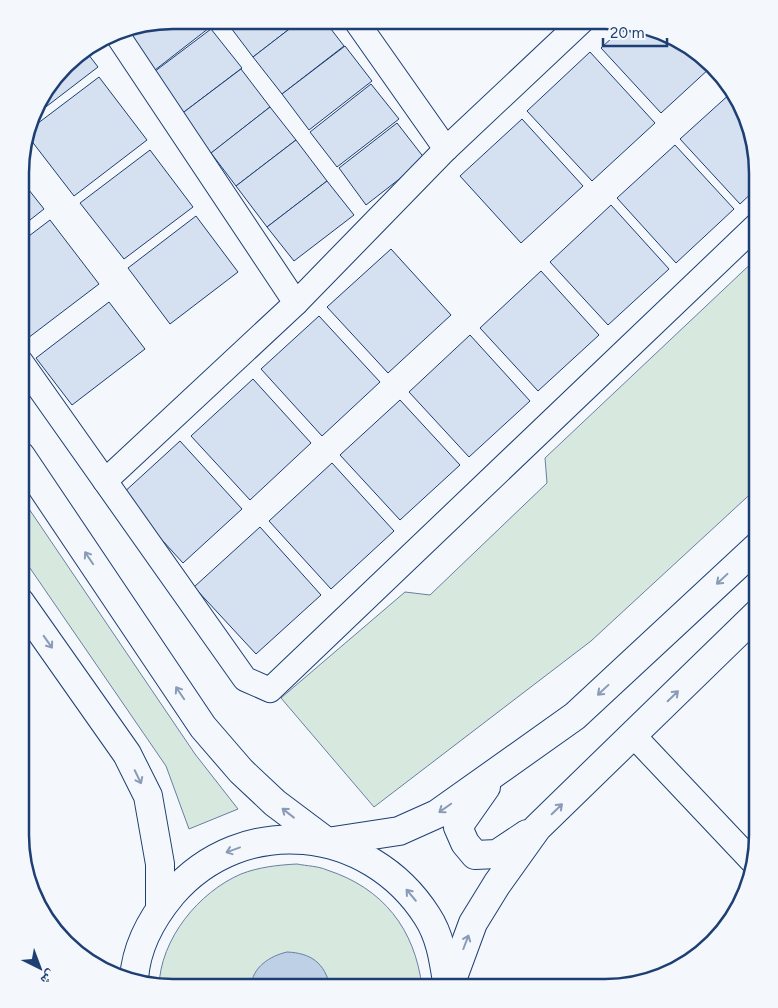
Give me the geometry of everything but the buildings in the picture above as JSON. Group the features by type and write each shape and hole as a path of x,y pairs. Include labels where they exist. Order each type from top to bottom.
{"main road":[{"path":"29,468 203,727 241,771 275,803 327,842 363,856 391,874 412,895 428,917 442,950 447,979"},
{"path":"135,974 141,947 160,907 183,881 202,866 225,853 251,844 284,839 327,842 399,831 437,814 575,716 749,554"},
{"path":"29,615 127,754 148,796 160,864 160,907"},
{"path":"452,979 473,923 497,884 537,828 749,622"},
{"path":"497,772 458,827 465,842 475,855 497,854 537,828"}],"street":[{"path":"362,29 446,148"},
{"path":"105,481 296,303 446,148 573,29"},
{"path":"120,39 296,303"},
{"path":"29,373 245,679 270,690 749,233"},
{"path":"633,735 747,856"}],"shaded area":[{"path":"749,265 749,495 591,641 374,807 281,698 405,592 430,595 547,483 545,458"},
{"path":"29,509 195,754 238,809 189,829 166,766 29,567"},
{"path":"297,864 320,868 347,878 380,900 404,929 412,947 420,979 160,978 166,952 174,935 197,905 211,892 241,874"}],"water":[{"path":"287,952 310,957 321,966 328,979 252,979 258,968 274,956"}]}
